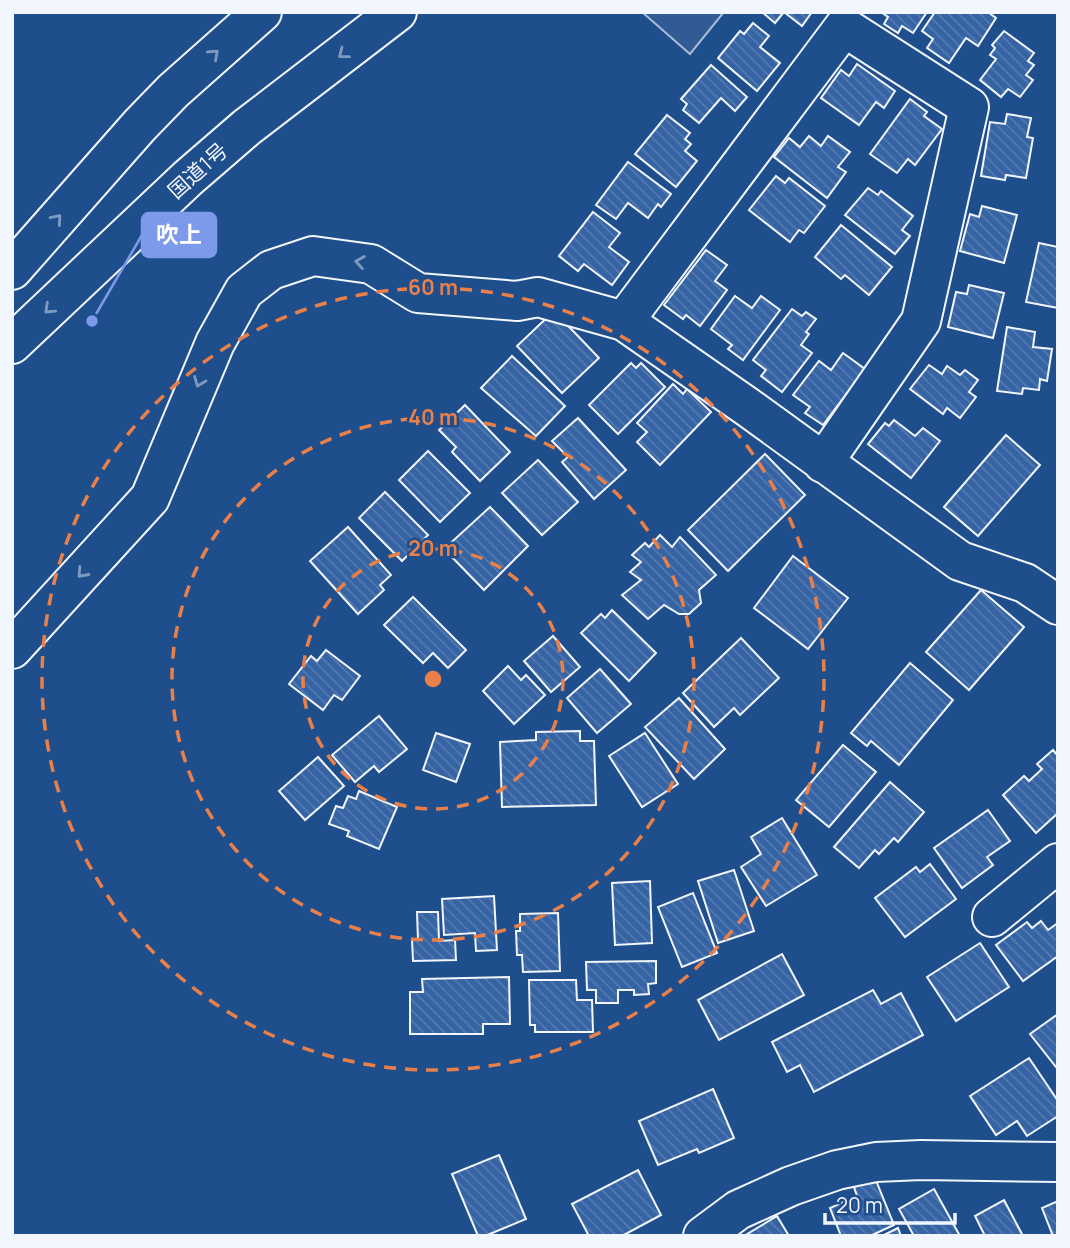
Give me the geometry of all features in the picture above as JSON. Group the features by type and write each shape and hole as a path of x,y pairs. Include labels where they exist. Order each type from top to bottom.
{"main road":[{"path":"12,270 140,125 173,91 262,12"},
{"name":"国道1号","path":"12,344 237,135 397,12"},
{"path":"624,321 844,27 969,107 921,321 823,463"},
{"path":"12,649 150,498 215,343 244,291 271,270 313,256 371,264 418,293 517,301 538,297 624,321 960,561 1025,583 1058,605"},
{"path":"992,917 1058,863"},
{"path":"703,1236 738,1210 790,1186 837,1170 876,1162 921,1160 1058,1162"}],"shaded area":[{"path":"642,12 724,12 690,54"}],"building":[{"path":"762,12 784,12 775,23"},
{"path":"784,12 812,12 802,26"},
{"path":"881,12 927,12 913,33 902,26 898,33 884,24 888,17"},
{"path":"935,12 988,12 996,18 978,46 966,38 949,63 927,48 933,39 922,31"},
{"path":"753,23 769,36 760,47 780,63 757,91 718,58 740,31 744,34"},
{"path":"1004,31 1034,53 1028,61 1034,65 1026,75 1033,80 1020,97 1008,89 1001,97 980,80 996,59 990,55 995,48 992,45"},
{"path":"857,64 895,91 884,108 876,102 859,125 821,98 841,70 849,76"},
{"path":"711,65 747,97 735,111 721,98 699,123 683,110 687,104 681,99"},
{"path":"910,99 927,112 924,116 942,129 915,165 908,159 897,173 870,154"},
{"path":"1007,114 1031,118 1027,137 1033,138 1026,178 1006,175 1005,180 981,176 990,122 1005,124"},
{"path":"667,115 690,133 685,139 691,144 685,151 697,161 676,187 635,154"},
{"path":"809,136 821,146 828,136 850,152 838,167 846,172 827,198 774,157 789,138 800,147"},
{"path":"628,162 671,194 661,207 658,204 648,218 628,203 616,219 596,205"},
{"path":"776,176 785,183 789,178 825,206 804,233 799,230 790,242 749,210"},
{"path":"868,188 878,195 881,191 913,216 902,230 910,236 895,254 845,215"},
{"path":"982,206 1017,215 1004,263 960,251 970,214 979,217"},
{"path":"593,212 620,233 609,247 629,262 612,285 584,264 578,271 559,256"},
{"path":"841,225 892,267 869,295 845,275 841,279 815,257"},
{"path":"1039,243 1058,247 1058,308 1026,302"},
{"path":"706,250 727,265 715,281 727,290 700,326 686,315 683,319 664,305"},
{"path":"969,285 1004,293 993,338 948,327 956,292 967,294"},
{"path":"735,296 752,308 761,296 780,310 743,360 728,349 732,345 711,329"},
{"path":"792,309 802,316 806,312 816,319 806,332 809,334 801,345 812,353 782,392 761,376 766,370 753,360"},
{"path":"554,311 599,358 562,393 517,346"},
{"path":"1007,327 1035,332 1033,347 1052,349 1047,381 1040,379 1039,390 1023,388 1022,394 997,391"},
{"path":"843,353 865,369 823,425 805,413 810,407 793,395 819,361 831,370"},
{"path":"512,356 565,406 536,436 481,388"},
{"path":"631,363 636,368 641,363 665,387 618,434 589,405"},
{"path":"929,365 942,374 947,366 960,375 965,370 978,380 969,392 976,397 960,418 947,408 943,414 910,389"},
{"path":"673,384 683,394 687,389 711,412 660,465 637,442 647,432 637,423"},
{"path":"465,405 510,452 480,481 452,452 456,447 439,430"},
{"path":"578,418 626,470 594,499 562,462 568,457 552,441"},
{"path":"894,420 915,436 923,428 940,441 911,478 868,444 885,423 889,426"},
{"path":"1006,435 1040,465 978,536 944,507"},
{"path":"428,451 470,493 440,522 399,480"},
{"path":"765,454 805,495 728,571 688,530"},
{"path":"538,460 578,502 542,535 502,493"},
{"path":"385,492 428,535 402,561 359,518"},
{"path":"490,507 528,546 484,590 444,549"},
{"path":"348,527 391,575 380,585 384,590 358,614 310,561"},
{"path":"660,535 672,547 680,537 716,575 699,590 701,603 689,614 679,614 664,605 648,619 622,595 641,580 630,572 641,562 632,555 645,543 649,547"},
{"path":"793,556 848,598 808,649 754,608"},
{"path":"981,590 1024,627 969,690 926,652"},
{"path":"413,597 466,650 448,668 433,653 423,663 384,625"},
{"path":"612,610 656,653 629,681 581,633 601,614 605,618"},
{"path":"553,636 580,667 551,692 524,661"},
{"path":"741,638 779,678 740,715 734,708 714,727 683,693"},
{"path":"326,650 360,676 342,700 334,695 323,710 289,684 311,656 317,661"},
{"path":"910,663 953,700 899,765 871,741 867,746 851,733"},
{"path":"508,666 521,680 526,675 545,695 514,724 483,691"},
{"path":"600,669 631,704 597,733 567,698"},
{"path":"679,698 725,749 694,779 645,727"},
{"path":"379,716 407,749 379,772 374,766 355,782 332,755"},
{"path":"580,731 580,741 594,741 596,805 502,807 500,742 536,740 536,732"},
{"path":"436,733 470,744 456,782 423,770"},
{"path":"645,733 678,784 642,807 609,756"},
{"path":"843,745 876,772 829,827 796,800"},
{"path":"1053,750 1058,756 1058,813 1036,833 1003,795 1024,776 1029,781 1042,769 1037,764"},
{"path":"318,757 344,786 305,820 279,791"},
{"path":"890,782 924,812 898,842 894,838 879,854 875,850 859,868 834,847"},
{"path":"359,791 397,807 379,849 347,836 349,831 329,824 336,806 343,808 348,796 356,799"},
{"path":"988,810 1010,841 987,857 993,865 962,888 934,848"},
{"path":"782,818 817,875 766,906 741,867 761,854 751,837"},
{"path":"930,864 956,899 905,937 875,898 916,867 920,872"},
{"path":"734,870 754,931 718,943 698,881"},
{"path":"650,881 652,943 615,945 612,883"},
{"path":"693,893 717,953 682,967 658,907"},
{"path":"494,896 497,950 476,951 475,933 444,935 442,899"},
{"path":"417,912 438,912 439,941 455,940 456,960 413,961 412,940 418,940"},
{"path":"558,913 560,971 523,972 522,955 517,955 516,931 520,931 520,914"},
{"path":"1041,921 1048,930 1058,923 1058,956 1023,981 996,945 1027,922 1032,928"},
{"path":"980,943 1009,987 956,1021 927,977"},
{"path":"782,954 804,995 719,1040 698,1000"},
{"path":"656,961 656,983 648,984 649,994 634,995 634,990 618,990 618,1003 596,1003 596,990 587,990 586,962"},
{"path":"509,977 510,1024 483,1024 483,1034 410,1034 410,992 423,992 422,979"},
{"path":"529,980 576,980 577,1000 592,1000 593,1032 535,1032 535,1025 530,1025"},
{"path":"873,990 881,1004 901,993 923,1035 814,1092 800,1065 787,1072 772,1042"},
{"path":"1058,1014 1058,1066 1056,1067 1030,1034"},
{"path":"1029,1058 1058,1101 1058,1116 1027,1136 1017,1121 996,1135 970,1096"},
{"path":"713,1089 734,1138 699,1153 697,1149 658,1165 639,1121"},
{"path":"499,1155 526,1219 485,1236 478,1236 452,1174"},
{"path":"638,1170 661,1215 622,1236 589,1236 572,1204"},
{"path":"875,1178 894,1225 870,1236 841,1236 830,1208 857,1196 854,1187"},
{"path":"934,1189 960,1236 914,1236 899,1209"},
{"path":"1004,1200 1023,1236 985,1236 975,1216"},
{"path":"1058,1201 1058,1236 1053,1236 1042,1208"},
{"path":"777,1216 789,1236 744,1236"},
{"path":"898,1228 901,1236 882,1236"}],"place":[{"name":"吹上","path":"92,321"}]}
